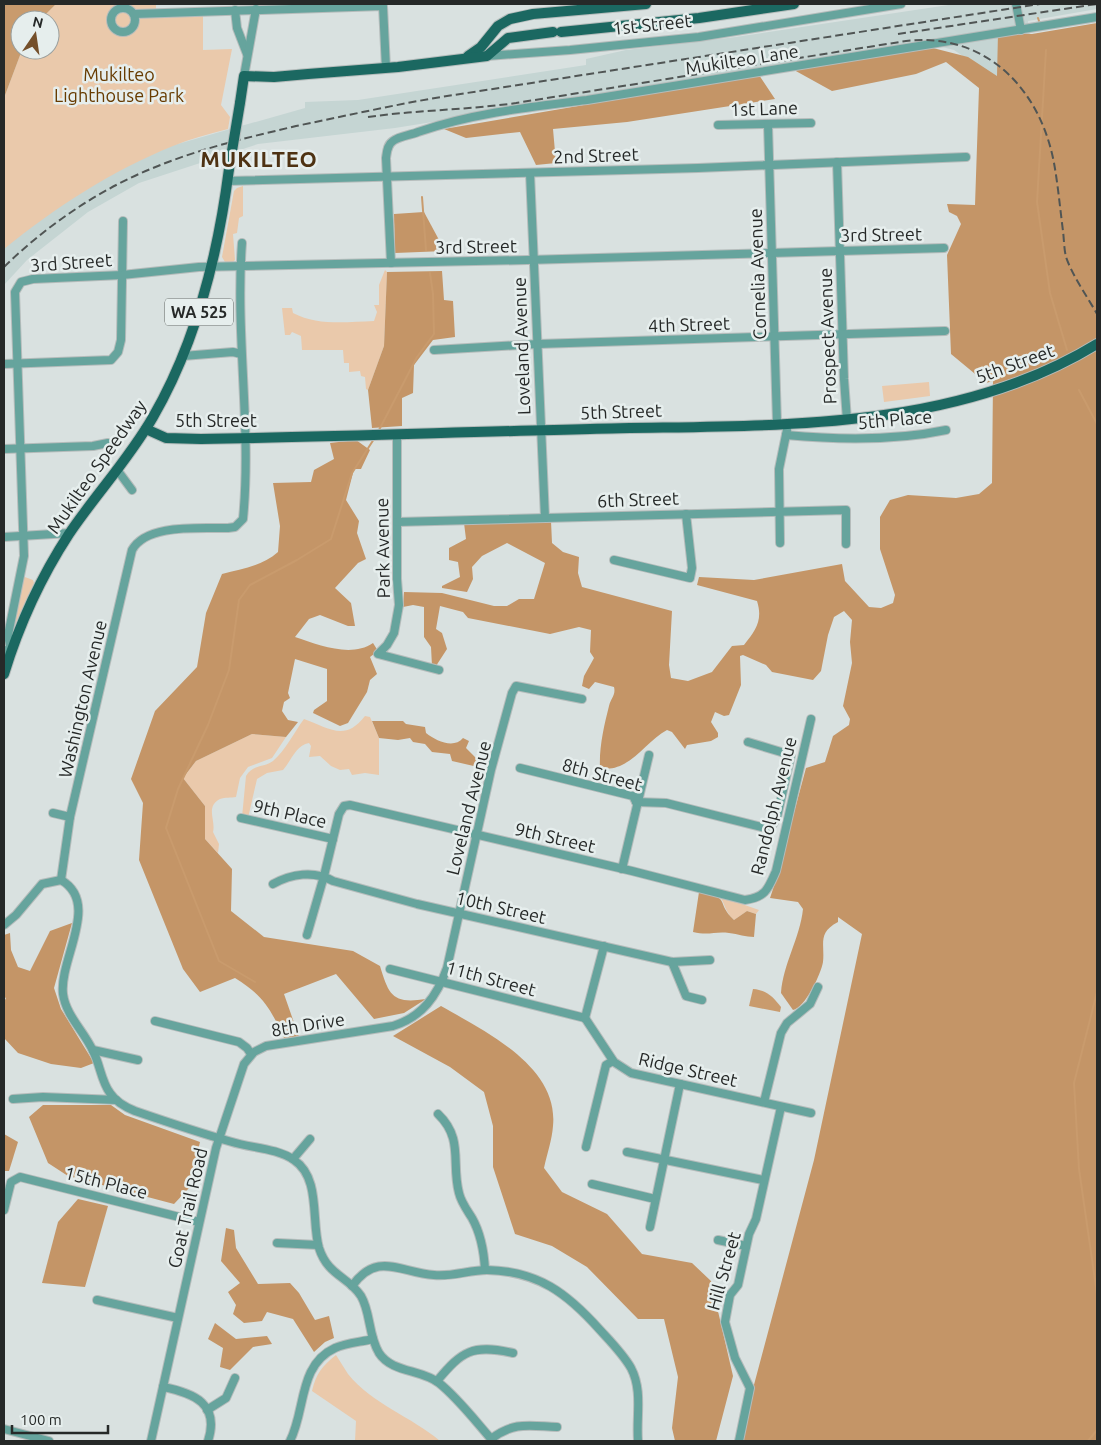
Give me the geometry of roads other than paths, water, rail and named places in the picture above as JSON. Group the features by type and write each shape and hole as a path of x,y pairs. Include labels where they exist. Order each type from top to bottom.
{"main road":[{"path":"465,58 477,51 498,26 510,19 533,14 646,4"},
{"path":"486,56 508,38 699,18 794,4"},
{"name":"1st Street","path":"244,76 274,77 386,68 486,56"},
{"name":"Mukilteo Speedway","path":"4,674 7,650 40,585 70,534 118,471 146,429 183,356 212,267 228,181 244,76"},
{"name":"5th Street","path":"146,429 166,438 175,439 847,420 950,402 1011,386 1052,369 1097,344"}],"street":[{"name":"1st Street","path":"486,56 699,37 901,4"},
{"path":"1016,4 1021,30"},
{"path":"134,14 383,6 386,68"},
{"name":"Mukilteo Speedway","path":"244,76 256,9"},
{"path":"235,10 237,28 248,55"},
{"name":"Mukilteo Lane","path":"386,176 388,148 393,141 436,126 502,111 587,100 1097,17"},
{"name":"1st Lane","path":"718,125 768,125 811,122"},
{"name":"Cornelia Avenue","path":"768,125 776,337 782,423 786,435 779,470 779,511"},
{"name":"2nd Street","path":"228,181 530,173 966,157"},
{"name":"Prospect Avenue","path":"837,162 847,420"},
{"name":"Loveland Avenue","path":"530,173 544,518"},
{"path":"386,176 391,263"},
{"path":"4,364 17,362 111,360 118,352 121,340 123,221"},
{"path":"242,243 241,354 244,438"},
{"name":"3rd Street","path":"17,362 15,292 21,282 33,279 122,275 212,267 944,248"},
{"name":"4th Street","path":"434,350 538,344 843,336 945,331"},
{"path":"183,356 233,352 241,354"},
{"path":"7,650 8,636 24,556 17,362"},
{"name":"5th Place","path":"786,435 850,439 925,434 946,430"},
{"name":"Park Avenue","path":"396,434 398,617 387,645 378,654 438,670"},
{"name":"Washington Avenue","path":"61,880 70,817 132,550 138,542 152,533 235,527 243,519 244,438"},
{"path":"4,449 93,446 108,443"},
{"path":"118,471 132,490"},
{"name":"6th Street","path":"397,522 846,510 846,544"},
{"path":"779,511 780,542"},
{"path":"614,560 690,578 692,568 686,514"},
{"path":"4,537 70,534"},
{"name":"Loveland Avenue","path":"442,981 478,835 491,770 512,692 516,686 582,699"},
{"name":"Randolph Avenue","path":"760,898 769,888 776,871 812,719"},
{"name":"Randolph Avenue","path":"748,742 792,755 777,817 773,824 765,828"},
{"path":"622,869 636,802 649,755"},
{"name":"8th Street","path":"520,768 633,796 636,802 666,803 765,828"},
{"name":"9th Street","path":"333,839 339,814 344,806 356,805 745,900 760,898"},
{"path":"53,813 70,817"},
{"name":"9th Place","path":"241,818 333,839"},
{"path":"307,935 333,839"},
{"path":"273,884 291,876 324,876"},
{"name":"10th Street","path":"324,876 333,881 459,913 672,962 710,960"},
{"path":"4,925 16,915 37,888 46,882 61,880 74,890 79,908 75,934 64,970 63,995 70,1015 93,1050 106,1085 116,1100"},
{"path":"585,1018 604,946"},
{"path":"672,962 686,996 702,1000"},
{"name":"11th Street","path":"390,969 585,1018"},
{"name":"8th Drive","path":"220,1138 244,1064 251,1054 270,1045 372,1030 402,1023 426,1007 442,981"},
{"path":"764,1102 781,1032 787,1023 810,1004 818,987"},
{"name":"Ridge Street","path":"585,1018 613,1061 631,1073 811,1114"},
{"path":"155,1021 239,1042 251,1054"},
{"path":"93,1050 138,1060"},
{"path":"586,1147 606,1065 613,1061"},
{"path":"650,1227 680,1084"},
{"path":"12,1099 43,1097 70,1100 116,1100"},
{"name":"Goat Trail Road","path":"116,1100 135,1111 220,1138 199,1222 151,1441"},
{"name":"Hill Street","path":"739,1441 750,1388 736,1358 725,1322 730,1295 738,1285 746,1246 756,1219 763,1180 781,1107"},
{"path":"438,1114 450,1126 455,1140 457,1186 461,1199 479,1232 485,1270"},
{"path":"220,1138 293,1159 306,1172 310,1184 318,1245 323,1259 329,1267 352,1286 364,1301 370,1318 372,1339 379,1353 395,1366 437,1382 492,1440 503,1429 515,1426 557,1427"},
{"path":"293,1159 310,1139"},
{"path":"626,1152 763,1180"},
{"name":"15th Place","path":"4,1210 9,1185 16,1178 28,1179 199,1222"},
{"path":"592,1184 655,1199"},
{"path":"718,1240 746,1246"},
{"path":"277,1243 318,1245"},
{"path":"352,1286 367,1270 379,1265 435,1276 485,1270 527,1276 561,1292 584,1312 626,1359 636,1378 639,1397 638,1441"},
{"path":"97,1300 178,1318"},
{"path":"290,1441 297,1427 309,1376 319,1358 338,1347 372,1339"},
{"path":"437,1382 456,1359 470,1351 486,1349 513,1354"},
{"path":"208,1410 226,1398 235,1378"},
{"path":"163,1387 194,1395 208,1410 212,1426 208,1441"},
{"path":"4,1429 49,1441"}],"waterway":[{"path":"1046,50 1037,202 1050,293 1067,350"},
{"path":"422,197 426,250"},
{"path":"379,430 417,357 434,334 433,294 430,273"},
{"path":"1079,390 1097,424"},
{"path":"255,982 219,961 166,828 178,789 208,725 229,670 239,600 250,585 331,539 352,473 374,439"},
{"path":"1097,992 1074,1083 1079,1169 1097,1294"},
{"path":"1088,1441 1097,1430"}],"railway":[{"path":"4,267 57,222 116,185 175,160 209,148 244,139 296,126 441,97 1040,4"},
{"path":"898,34 1097,4"},
{"path":"368,117 516,103 906,41 934,41 960,46 984,56 1004,70 1022,89 1036,111 1047,136 1054,163 1066,257 1076,279 1097,314"}],"district":[{"name":"MUKILTEO","path":"259,159"}],"park label":[{"name":"Mukilteo Lighthouse Park","path":"119,85"}]}
